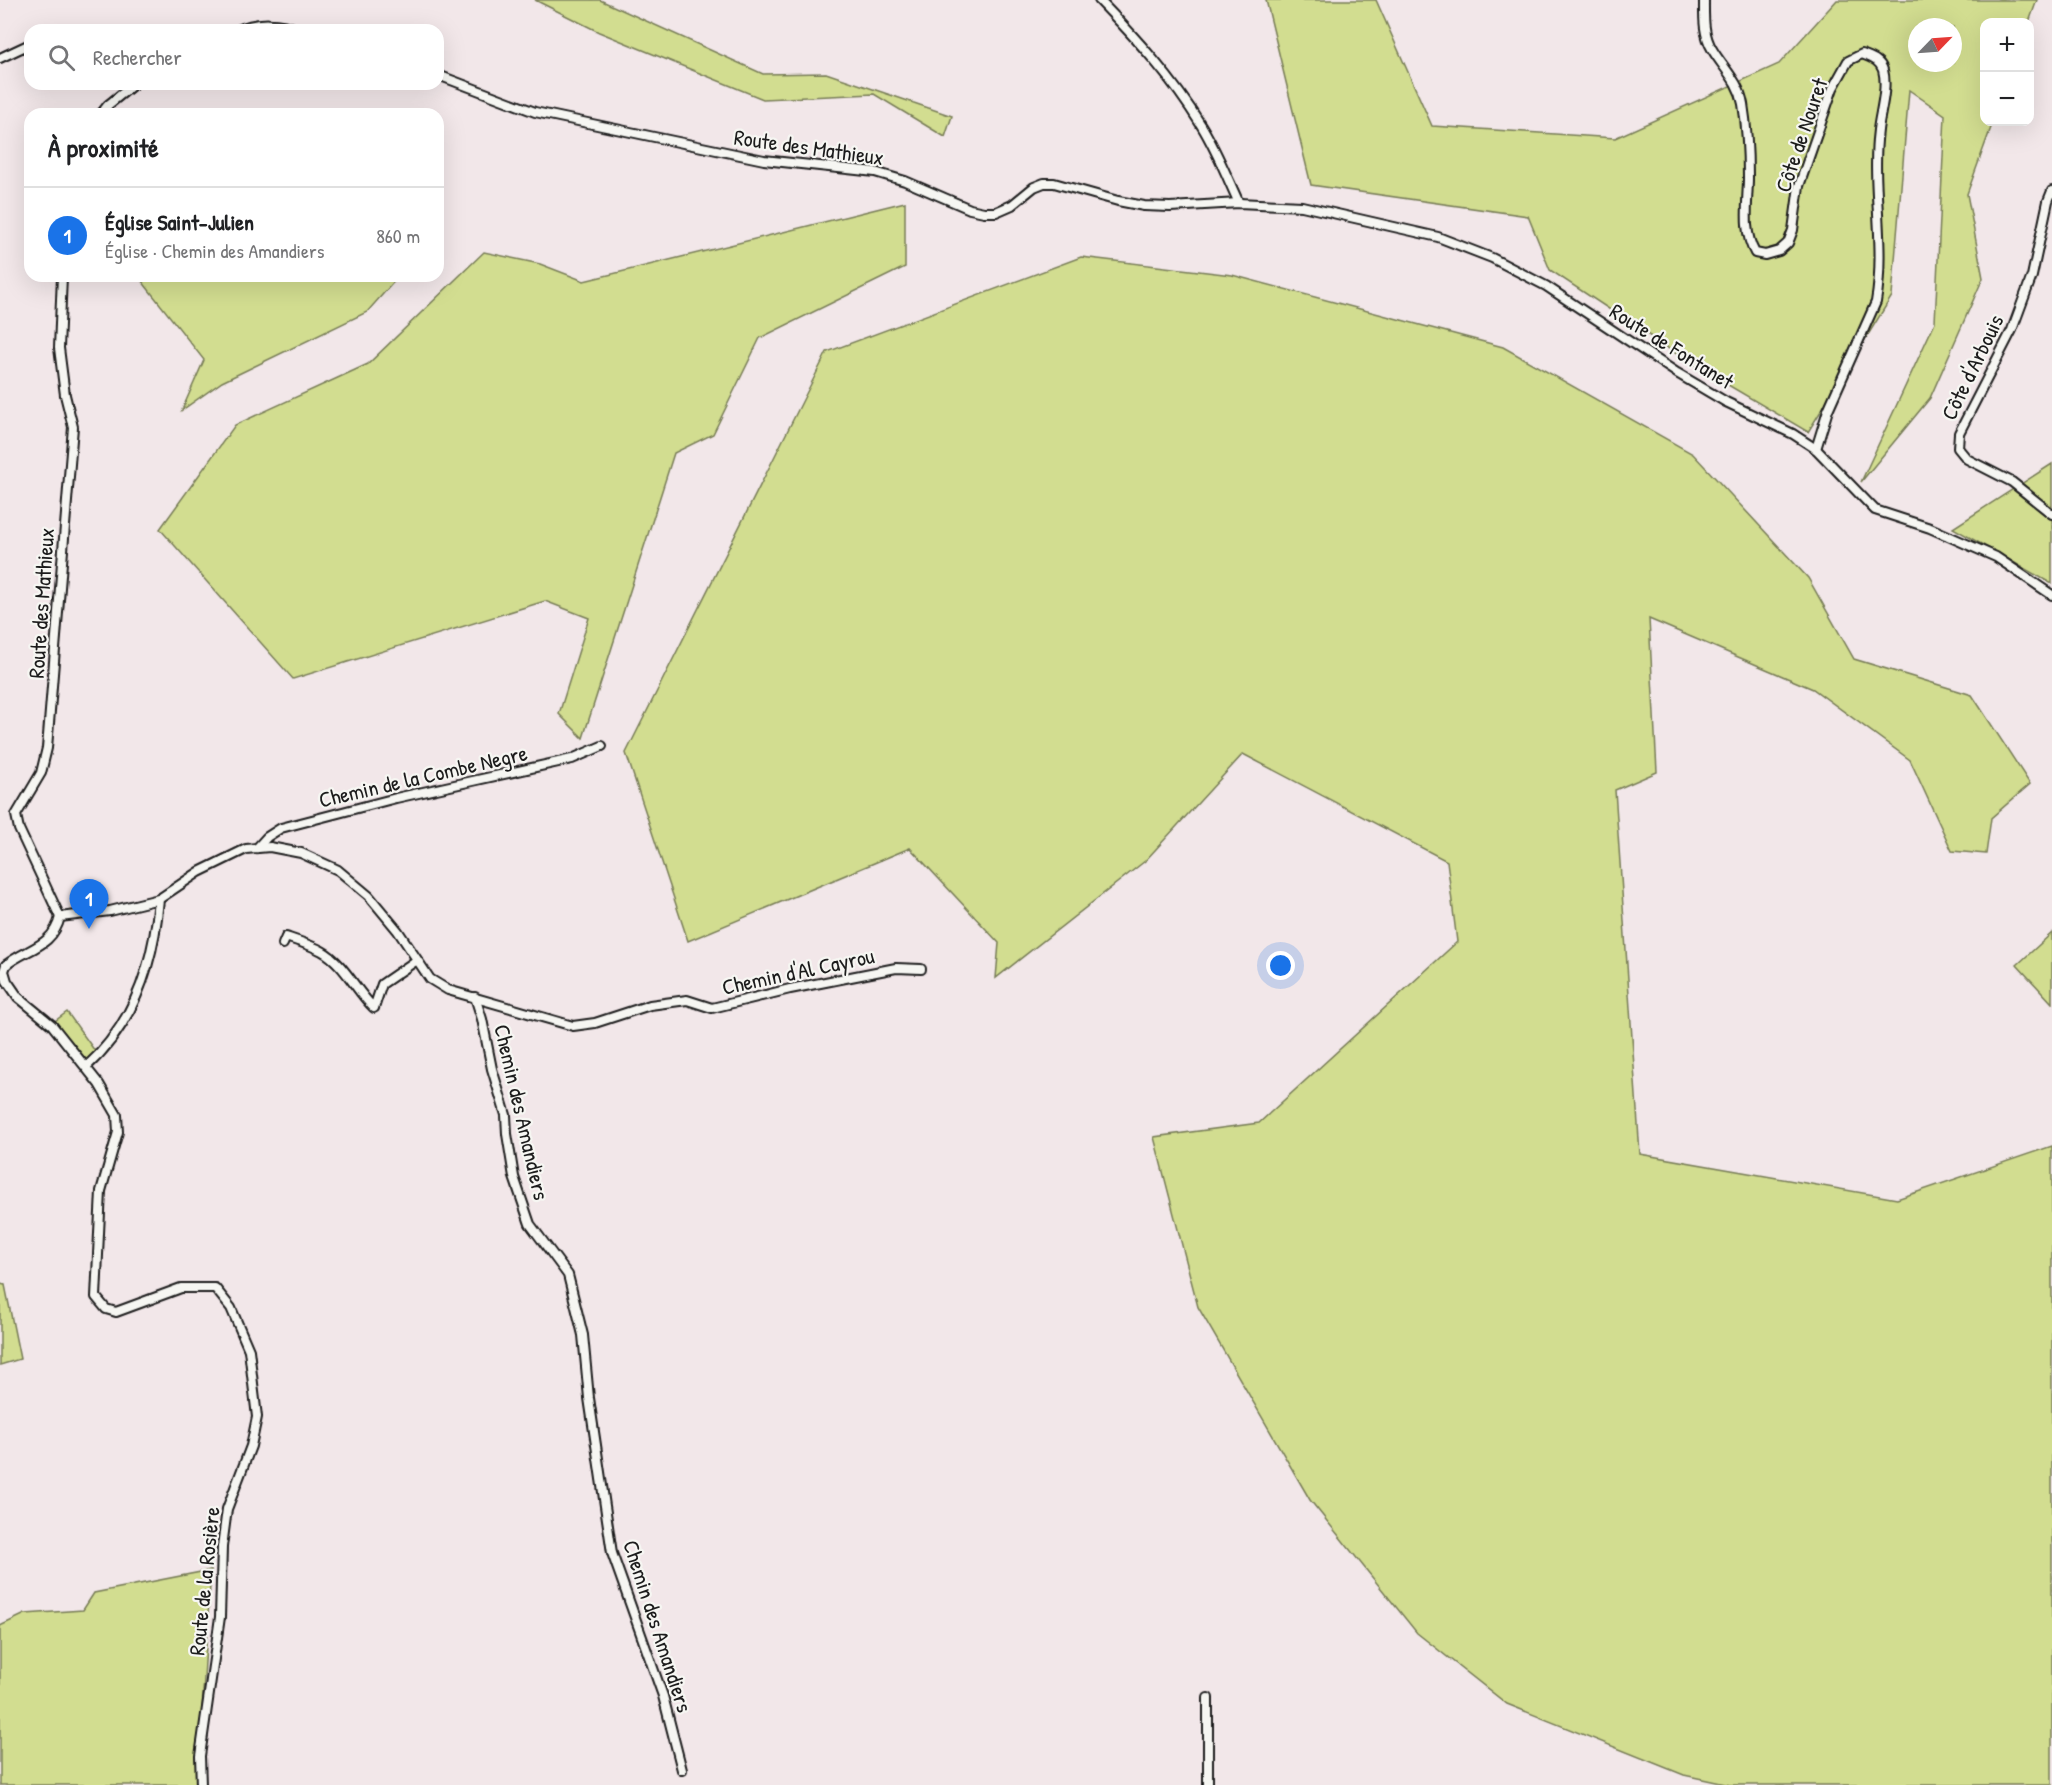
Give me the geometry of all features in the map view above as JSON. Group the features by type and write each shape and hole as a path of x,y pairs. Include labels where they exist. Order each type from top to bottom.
{"street":[{"path":"1099,0 1138,42 1187,104 1202,126 1239,203"},
{"name":"Côte de Nouret","path":"1704,0 1704,26 1712,48 1737,84 1743,103 1747,145 1747,225 1749,242 1755,253 1765,255 1779,250 1788,243 1793,230 1798,186 1833,88 1848,61 1862,54 1876,59 1883,68 1885,81 1877,133 1876,160 1881,250 1876,302 1828,410 1816,449"},
{"path":"250,24 285,24"},
{"path":"0,58 24,47"},
{"name":"Route des Mathieux","path":"444,77 535,112 764,160 875,172 905,181 970,209 984,212 996,212 1012,205 1034,187 1044,183 1054,183 1144,206 1170,207 1239,203"},
{"path":"106,108 127,90"},
{"name":"Côte d'Arbouis","path":"2052,191 2032,276 2012,330 1959,433 1958,448 1967,459 2012,482 2052,514"},
{"name":"Route de Fontanet","path":"1239,203 1302,206 1346,215 1438,237 1492,258 1546,286 1677,373 1726,402 1792,434 1816,449 1875,510 1930,528 1996,557 2052,595"},
{"name":"Route des Mathieux","path":"60,917 19,829 16,815 44,764 49,726 72,427 65,396 59,348 62,282"},
{"name":"Chemin de la Combe Negre","path":"257,848 267,837 281,828 396,798 572,759 602,746"},
{"name":"Chemin des Amandiers","path":"60,917 110,911 159,899 199,872 246,849 270,847 301,854 338,870 369,896 398,931 430,979 448,990 475,997 492,1069 506,1115 514,1177 530,1224 568,1275 583,1335 589,1398 612,1553 663,1696 682,1770"},
{"path":"86,1067 97,1058 115,1035 133,1005 147,969 157,922 159,899"},
{"path":"3,962 46,940 57,930 60,917"},
{"path":"283,944 286,937 323,952 341,969 364,999 374,1008 382,984 417,960"},
{"name":"Route de la Rosière","path":"3,962 7,981 18,997 52,1025 86,1067 112,1103 117,1115 118,1132 101,1191 96,1297 106,1309 116,1312 181,1288 215,1288 231,1308 249,1350 257,1417 251,1446 227,1509 222,1547 220,1617 200,1756 201,1785"},
{"name":"Chemin d'Al Cayrou","path":"475,997 573,1026 595,1023 650,1005 687,1000 712,1008 790,989 896,968 921,969"},
{"path":"1208,1698 1208,1785"}],"green space":[{"path":"535,0 600,0 763,74 826,73 952,116 945,137 874,94 763,99 599,32"},
{"path":"1266,0 1376,0 1432,126 1615,138 1779,64 1837,0 2037,0 2030,18 1980,18 1980,126 1992,126 1967,194 1983,278 1930,398 1861,482 1935,322 1945,115 1909,90 1892,296 1808,432 1689,362 1550,270 1528,216 1311,185"},
{"path":"905,202 905,267 760,338 713,434 674,453 583,738 559,714 589,618 545,601 293,679 160,529 235,425 368,364 484,252 540,264 584,281"},
{"path":"1081,257 1232,275 1503,347 1693,454 1808,578 1854,659 1972,695 2030,784 1991,818 1986,854 1952,851 1910,760 1813,689 1649,619 1657,772 1615,790 1640,1154 1897,1199 2052,1146 2052,1785 1730,1785 1684,1775 1507,1704 1417,1633 1310,1500 1198,1307 1154,1137 1259,1123 1457,942 1447,861 1243,754 1145,861 996,978 999,943 910,848 688,941 626,753 827,352"},
{"path":"143,282 394,282 367,312 222,382 182,410 204,360"},
{"path":"2052,464 2052,584 1953,528"},
{"path":"2052,933 2052,1003 2017,965"},
{"path":"67,1012 97,1054 87,1063 55,1021"},
{"path":"0,1284 5,1285 20,1359 0,1365"},
{"path":"211,1570 197,1785 0,1785 0,1626 25,1614 83,1610 94,1593"}],"place":[{"name":"Église Saint-Julien","path":"89,929"}]}
